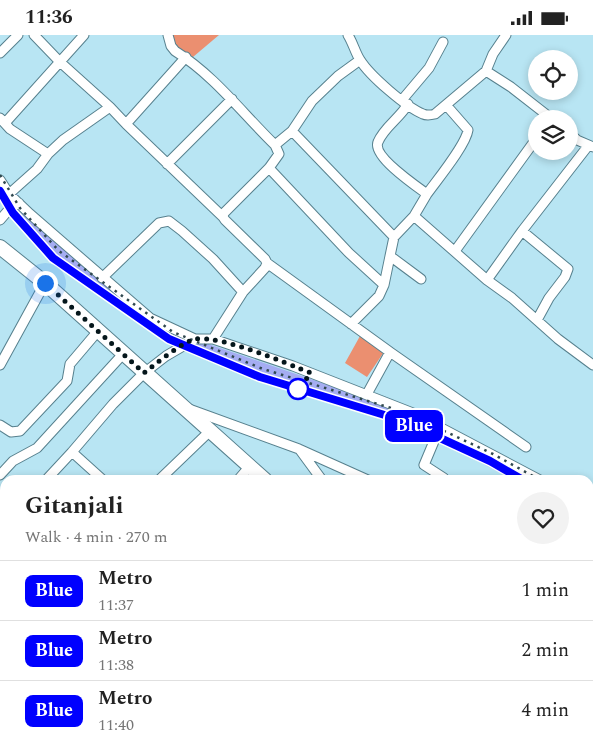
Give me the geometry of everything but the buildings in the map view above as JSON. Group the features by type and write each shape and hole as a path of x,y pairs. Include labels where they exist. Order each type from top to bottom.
{"main road":[{"path":"0,247 45,283 144,373 187,408 257,475"}],"street":[{"path":"0,53 18,35"},
{"path":"34,35 60,62 110,107 267,263 526,447"},
{"path":"48,154 10,129 2,120 84,35"},
{"path":"168,35 171,46 206,74 232,99 275,145 280,154 222,217"},
{"path":"349,35 360,60 378,80 405,102 423,114 429,115 435,114 447,106 486,71 493,54 506,35"},
{"path":"427,194 402,175 380,155 377,149 379,140 404,111 405,102 429,68 443,42"},
{"path":"126,124 186,57"},
{"path":"275,145 292,131 312,101 338,76 360,60"},
{"path":"486,71 511,87 540,110"},
{"path":"167,165 232,99"},
{"path":"351,324 379,295 384,285 394,237 414,216 467,135 468,130 447,106"},
{"path":"9,194 37,169 48,154 63,140 110,107"},
{"path":"292,131 394,237"},
{"path":"487,280 522,231 590,147 578,141"},
{"path":"455,251 528,150"},
{"path":"269,168 349,253 384,285"},
{"path":"0,180 9,194 102,279 150,318 191,341"},
{"path":"0,220 12,207 19,203"},
{"path":"414,216 487,280 512,298 558,339 593,365"},
{"path":"102,279 158,223 166,221 182,231 213,259 243,291"},
{"path":"522,231 568,269 565,277 549,298 537,320"},
{"path":"390,256 421,279"},
{"path":"214,339 243,291 265,268 267,263"},
{"path":"0,365 45,283"},
{"path":"0,425 11,432 20,431 67,381 70,364 98,331"},
{"path":"51,475 113,404 144,373 166,356 191,341 214,339 367,394 438,432 529,475"},
{"path":"367,394 390,352"},
{"path":"0,475 13,461 43,442 123,354"},
{"path":"187,408 299,449 357,475"},
{"path":"164,475 211,430"},
{"path":"438,432 424,465 439,475"},
{"path":"299,449 318,475"},
{"path":"72,452 97,475"}],"shaded area":[{"path":"169,35 219,35 193,57 178,52"},
{"path":"360,336 384,352 367,377 345,363"}],"waterway":[{"path":"7,193 25,218 58,248 149,322 200,349 404,419 479,453 521,475"}],"railway":[{"path":"0,175 20,208 59,251 173,332 263,369 404,412 493,454 531,475"},
{"path":"0,191 13,213 53,258 169,340 260,377 401,420 489,461 513,475"}],"metro line":[{"name":"Blue","path":"0,191 13,213 53,258 169,339 260,377 401,420 490,461 514,475"}],"route":[{"path":"45,283 144,373 166,356 195,339 214,339 311,373 298,389"}]}
